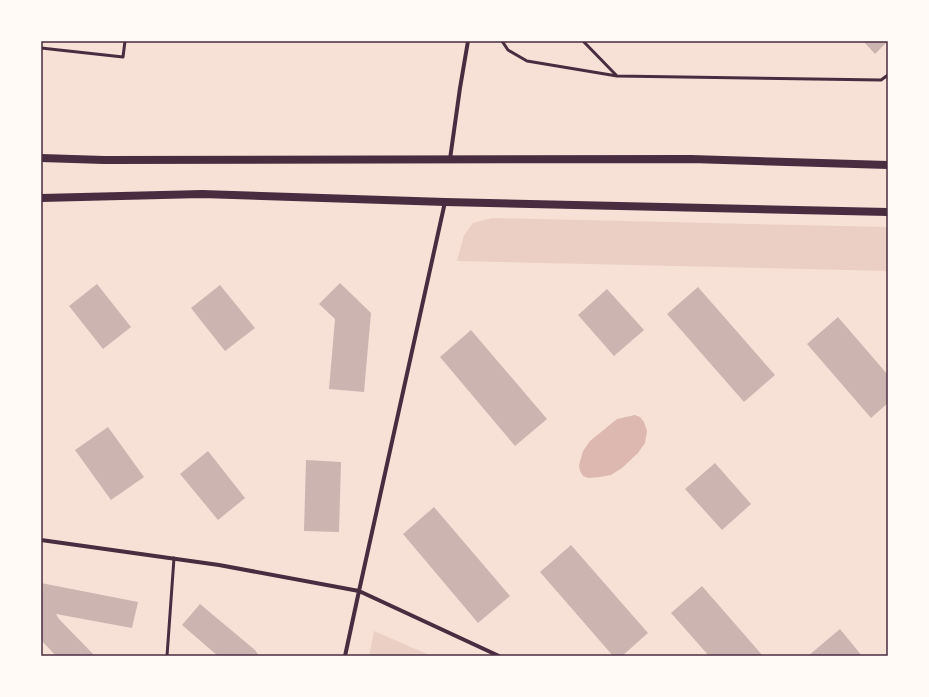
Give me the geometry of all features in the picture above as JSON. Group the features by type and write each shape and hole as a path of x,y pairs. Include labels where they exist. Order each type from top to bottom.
{"main road":[{"path":"41,158 104,160 692,159 888,166"},
{"path":"41,198 202,194 444,202 888,212"}],"street":[{"path":"450,160 468,41"},
{"path":"345,656 444,202"},
{"path":"41,540 219,565 359,591 499,656"}],"lane":[{"path":"41,48 123,57 125,41"},
{"path":"502,41 508,50 526,61 617,76 882,80 888,75"},
{"path":"583,41 617,76"},
{"path":"167,656 174,558"}],"shaded area":[{"path":"492,218 888,227 888,271 457,261 464,235 473,223"},
{"path":"635,415 640,417 644,422 647,431 645,443 638,453 622,468 611,475 588,478 583,476 579,465 583,451 590,441 617,419"},
{"path":"374,631 432,656 369,656"}],"building":[{"path":"863,41 888,41 875,54"},
{"path":"340,283 371,313 364,392 329,389 335,319 319,304"},
{"path":"97,284 131,327 103,349 69,306"},
{"path":"220,285 255,328 225,351 191,308"},
{"path":"698,287 775,375 744,402 667,314"},
{"path":"607,289 644,330 614,356 578,315"},
{"path":"838,317 888,375 888,403 871,418 807,344"},
{"path":"471,330 547,419 515,446 440,357"},
{"path":"108,427 144,477 111,500 75,450"},
{"path":"208,451 245,498 218,520 180,474"},
{"path":"306,460 341,462 339,532 304,531"},
{"path":"715,463 751,504 722,530 685,489"},
{"path":"434,507 510,596 478,623 403,534"},
{"path":"571,545 648,633 622,656 613,656 540,572"},
{"path":"41,583 138,602 132,628 56,614 59,619 95,656 56,656 41,640"},
{"path":"702,586 763,656 709,656 671,613"},
{"path":"200,604 255,650 259,656 218,656 182,625"},
{"path":"840,629 862,656 808,656"}]}
